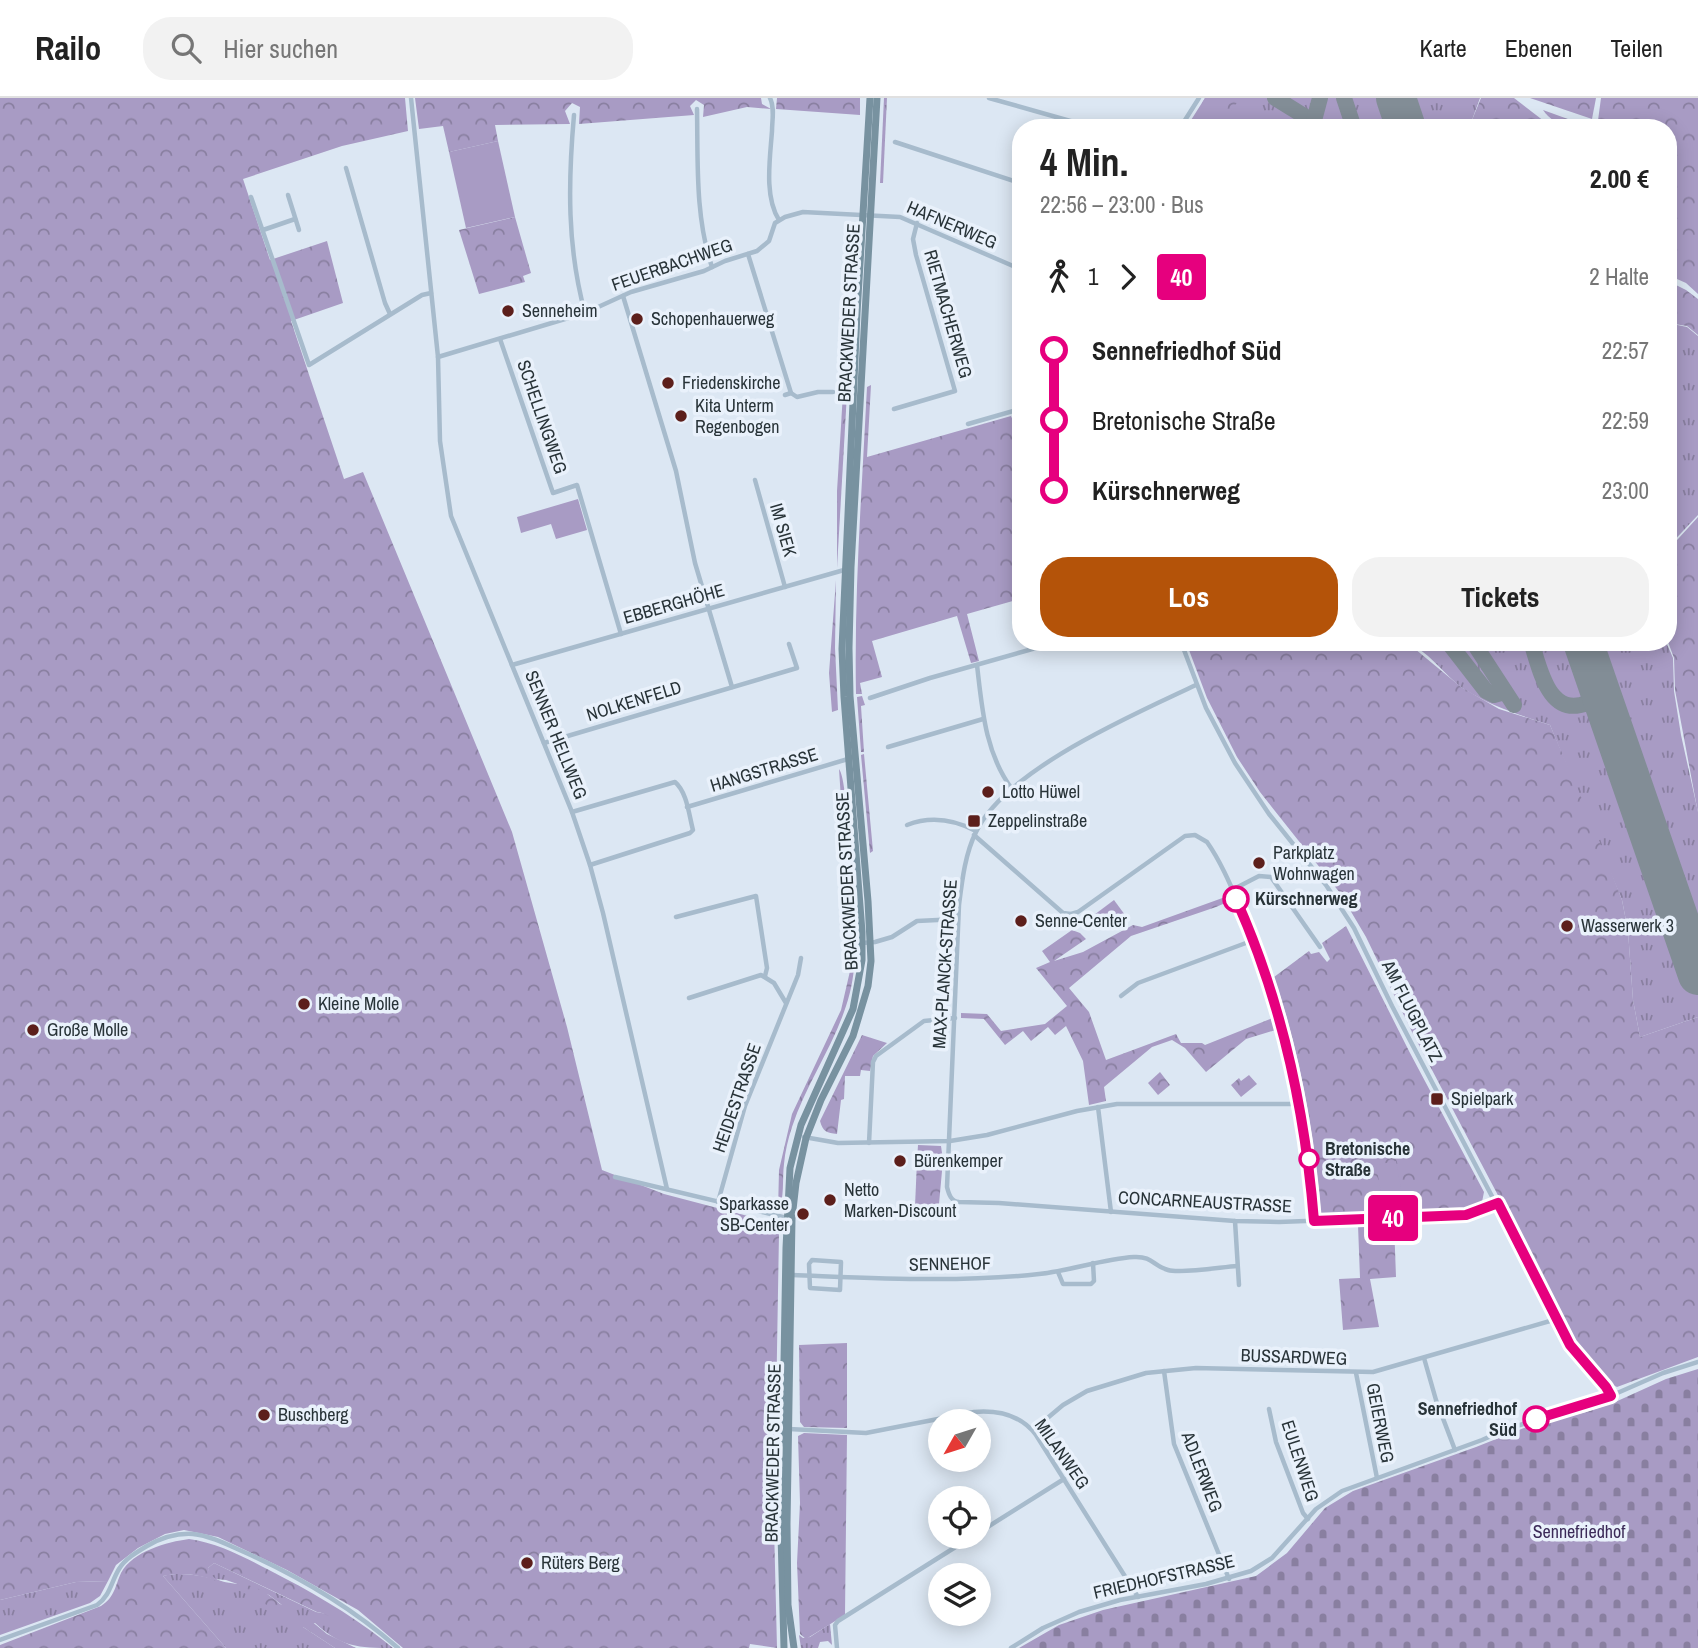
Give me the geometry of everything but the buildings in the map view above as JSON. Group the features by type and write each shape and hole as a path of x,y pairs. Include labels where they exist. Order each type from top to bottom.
{"main road":[{"name":"BRACKWEDER STRASSE","path":"783,1648 780,1568 790,1168 797,1135 853,1009 866,942 842,649 862,214 870,98"},
{"name":"BRACKWEDER STRASSE","path":"793,1648 787,1583 792,1218 806,1138 821,1100 853,1036 868,986 849,648 877,98"}],"street":[{"name":"SENNER HELLWEG","path":"411,98 438,357 440,441 451,516 572,812 590,865 601,902 667,1189"},
{"path":"769,98 773,110 770,155 772,208 779,220 803,212 862,214"},
{"path":"989,98 1063,119"},
{"path":"1186,119 1199,98"},
{"path":"698,109 700,210 712,267"},
{"path":"574,116 569,171 569,216 575,272 585,313"},
{"path":"895,142 1012,180"},
{"path":"346,168 390,314"},
{"path":"288,195 299,230"},
{"path":"251,197 309,365 422,295 431,293"},
{"name":"HAFNERWEG","path":"862,214 893,216 917,223 1012,266"},
{"path":"263,230 295,219"},
{"name":"FEUERBACHWEG","path":"438,357 585,313 623,296 757,251 767,244 773,226 779,220"},
{"name":"RIETMACHERWEG","path":"894,409 955,391 916,255 913,239 917,223"},
{"path":"748,254 788,394 797,397 818,392 834,392"},
{"path":"623,296 676,471 695,563 732,687"},
{"name":"SCHELLINGWEG","path":"500,339 553,493 577,485 621,634"},
{"path":"968,424 1012,411"},
{"name":"IM SIEK","path":"755,480 785,587"},
{"name":"EBBERGHÖHE","path":"512,665 844,570"},
{"name":"NOLKENFELD","path":"544,743 797,668 789,644"},
{"path":"870,698 1025,651"},
{"name":"AM FLUGPLATZ","path":"1184,651 1219,735 1269,814 1326,885 1354,928 1575,1353 1611,1396"},
{"path":"977,665 983,719 992,752 1012,789"},
{"name":"MAX-PLANCK-STRASSE","path":"951,1198 947,1187 958,919 965,869 975,833 989,812 1012,789 1079,743 1196,685"},
{"path":"888,747 983,719"},
{"name":"HANGSTRASSE","path":"687,807 849,759"},
{"path":"572,812 675,782 680,786 692,830 690,833 590,865"},
{"path":"907,825 933,818 975,833 1063,913 1070,914 1078,912 1181,839 1195,835 1207,842 1254,940 1283,1026 1309,1159 1314,1221"},
{"path":"1232,890 1259,876 1271,877 1320,947"},
{"path":"676,917 756,895 765,976"},
{"path":"866,942 892,937 917,920 958,919"},
{"path":"1121,996 1138,983 1254,940"},
{"name":"HEIDESTRASSE","path":"719,1202 745,1106 798,975 801,958"},
{"path":"689,998 751,977 765,976 779,989 787,1004"},
{"path":"869,1143 873,1062 876,1056 924,1021 955,1018"},
{"path":"797,1135 838,1143 950,1141 1121,1104 1300,1104"},
{"path":"1098,1107 1111,1212"},
{"path":"615,1177 787,1218"},
{"name":"CONCARNEAUSTRASSE","path":"951,1198 959,1202 1235,1221 1466,1215 1498,1203"},
{"path":"1235,1221 1239,1285"},
{"name":"SENNEHOF","path":"792,1275 977,1278 1058,1272 1113,1258 1142,1257 1153,1260 1170,1271 1237,1266"},
{"path":"809,1276 810,1261 825,1261 841,1262 841,1276"},
{"name":"SENNEHOF","path":"1058,1272 1063,1284 1091,1284 1094,1281 1093,1263"},
{"name":"SENNEHOF","path":"809,1276 810,1288 839,1291 841,1276"},
{"name":"BUSSARDWEG","path":"1038,1426 1063,1405 1087,1391 1121,1379 1164,1370 1196,1368 1356,1373 1390,1368 1557,1319"},
{"path":"1424,1358 1455,1450"},
{"name":"FRIEDHOFSTRASSE","path":"1011,1648 1072,1614 1105,1604 1229,1578 1265,1564 1282,1550 1316,1509 1333,1497 1523,1423 1611,1396 1663,1373 1698,1362"},
{"name":"ADLERWEG","path":"1164,1370 1174,1444 1229,1578"},
{"name":"GEIERWEG","path":"1356,1373 1377,1478"},
{"name":"EULENWEG","path":"1269,1409 1276,1442 1303,1513 1308,1519"},
{"name":"MILANWEG","path":"789,1429 866,1433 974,1412 1003,1413 1022,1422 1033,1431 1138,1597"},
{"path":"991,1525 1064,1479"},
{"path":"0,1640 97,1605 106,1597 121,1566 135,1553 165,1538 191,1534 213,1539 251,1555 333,1598 398,1648"},
{"path":"837,1648 834,1631 838,1621 952,1549"}],"green space":[{"path":"0,98 405,98 408,131 342,146 243,179 270,260 327,241 343,303 291,321 344,479 363,472 512,832 567,1027 602,1170 664,1194 771,1222 779,1233 774,1526 777,1648 750,1644 749,1648 403,1648 358,1610 287,1570 218,1537 184,1530 165,1534 138,1548 116,1565 108,1581 76,1582 0,1600"},
{"path":"415,98 761,98 762,104 771,109 747,107 703,117 704,105 696,100 690,106 694,115 579,124 580,107 572,103 565,111 570,124 495,125 498,141 449,152 443,126 419,129"},
{"path":"777,98 860,98 860,115 776,109"},
{"path":"884,98 887,98 883,183 880,183"},
{"path":"1205,98 1480,98 1472,119 1192,119"},
{"path":"1205,98 1240,98 1228,116 1202,103"},
{"path":"1481,98 1514,98 1541,119 1472,119"},
{"path":"1530,98 1596,98 1592,119"},
{"path":"1601,98 1698,98 1698,294 1677,279 1677,119 1598,119"},
{"path":"1543,110 1568,119 1552,119"},
{"path":"498,141 515,217 466,228 449,152"},
{"path":"515,217 531,273 523,276 525,282 479,294 459,230"},
{"path":"1677,286 1698,299 1698,335 1687,326 1677,324"},
{"path":"1677,325 1687,327 1698,336 1698,515 1677,537"},
{"path":"871,385 867,457 1011,416 1012,601 967,614 979,661 971,663 957,616 872,641 882,677 860,683 862,694 856,694 856,617 867,387"},
{"path":"843,393 847,393 837,568 837,491"},
{"path":"578,499 587,530 556,539 551,524 521,533 517,517"},
{"path":"1698,517 1698,813 1675,690 1671,651 1677,651 1677,540"},
{"path":"836,580 838,710 832,712 829,673"},
{"path":"1189,651 1417,651 1461,687 1499,709 1550,725 1622,900 1628,931 1633,1000 1640,1037 1698,1017 1698,1357 1617,1387 1580,1351 1412,1032 1366,937 1340,893 1260,792 1237,757 1207,698"},
{"path":"1421,651 1670,651 1673,658 1674,691 1681,735 1698,812 1698,1017 1640,1037 1633,1000 1628,931 1622,900 1550,725 1506,710 1474,695"},
{"path":"862,696 865,705 861,706 864,752 861,752 857,697"},
{"path":"864,754 873,851 870,853 861,755"},
{"path":"839,769 845,796 850,847 854,935 850,936"},
{"path":"1228,896 1230,901 1216,907 1131,936 1069,988 1089,1012 1106,1060 1176,1034 1181,1043 1205,1045 1275,1017 1279,1029 1246,1039 1206,1072 1185,1048 1172,1040 1152,1047 1104,1087 1106,1101 1089,1105 1083,1061 1066,1026 1055,1035 1048,1027 1031,1041 1023,1031 1005,1045 984,1019 961,1018 961,1013 987,1014 1001,1031 1045,1024 1067,1006 1036,968 1050,962 1042,951 1072,930 1086,939 1054,961 1083,952 1133,925 1142,927"},
{"path":"1114,900 1125,915 1105,929 1094,915"},
{"path":"1346,926 1484,1192 1482,1202 1433,1212 1328,1216 1321,1213 1305,1093 1274,977 1309,951 1311,954 1319,952 1327,962 1330,959 1322,943"},
{"path":"852,937 855,960 851,990 837,1030 792,1127 785,1155 778,1212 779,1170 792,1114 841,1010 850,971"},
{"path":"862,1035 887,1043 873,1056 870,1071 861,1070 860,1076 845,1076 844,1099 841,1100 837,1134 828,1132 820,1121"},
{"path":"1160,1072 1170,1085 1158,1095 1148,1083"},
{"path":"1249,1075 1257,1084 1241,1097 1231,1085 1239,1078 1241,1081"},
{"path":"918,1145 941,1146 943,1160 917,1161"},
{"path":"943,1160 939,1204 915,1206 917,1161"},
{"path":"1396,1161 1404,1206 1384,1209 1376,1165"},
{"path":"1394,1223 1396,1277 1370,1279 1379,1327 1343,1330 1339,1279 1360,1278 1358,1225"},
{"path":"847,1343 847,1428 804,1427 800,1422 799,1345"},
{"name":"Sennefriedhof","path":"1698,1369 1698,1648 1019,1648 1059,1625 1103,1610 1256,1576 1287,1553 1325,1508 1353,1491 1524,1428 1613,1403 1666,1379"},
{"path":"804,1433 847,1435 845,1615 806,1639 800,1634 797,1563 800,1503 798,1436"},
{"path":"189,1539 230,1551 284,1578 356,1620 383,1640 383,1643 367,1641 326,1614 214,1563 208,1568 214,1578 255,1588 269,1595 284,1608 280,1612 209,1578 178,1574 163,1576 226,1648 0,1648 0,1645 101,1606 112,1595 126,1565 142,1553 161,1545"},
{"path":"214,1563 316,1612 327,1614 383,1643 383,1640 393,1648 351,1644 333,1637 315,1623 303,1627 335,1648 226,1648 163,1576 178,1574 208,1578 282,1605 269,1595 226,1580 214,1579 209,1575 208,1568"},
{"path":"108,1581 100,1596 90,1603 0,1635 0,1600 76,1582"},
{"path":"306,1620 356,1648 335,1648 303,1627 302,1623"},
{"path":"830,1624 832,1645 828,1641 820,1642 818,1648 801,1648 799,1635 803,1638 810,1637"}],"taxiway":[{"path":"1275,98 1309,119"},
{"path":"1314,119 1320,98"},
{"path":"1344,98 1351,119"},
{"path":"1455,651 1486,691 1494,695 1505,692"},
{"path":"1479,651 1514,705"},
{"path":"1534,651 1548,688 1563,703 1574,706 1590,702 1596,697 1598,686"}],"runway":[{"path":"1396,98 1403,119"},
{"path":"1586,651 1698,975"}],"bus line":[{"name":"40","path":"1236,899 1254,940 1289,1049 1309,1159 1314,1221 1466,1215 1498,1203 1570,1345 1611,1396 1536,1419"}],"place":[{"name":"Senneheim","path":"508,311"},
{"name":"Schopenhauerweg","path":"637,319"},
{"name":"Friedenskirche","path":"668,383"},
{"name":"Kita Unterm Regenbogen","path":"681,416"},
{"name":"Lotto Hüwel","path":"988,792"},
{"name":"Zeppelinstraße","path":"974,821"},
{"name":"Parkplatz Wohnwagen","path":"1259,863"},
{"name":"Kürschnerweg","path":"1236,899"},
{"name":"Senne-Center","path":"1021,921"},
{"name":"Wasserwerk 3","path":"1567,926"},
{"name":"Kleine Molle","path":"304,1004"},
{"name":"Große Molle","path":"33,1030"},
{"name":"Spielpark","path":"1437,1099"},
{"name":"Bretonische Straße","path":"1309,1159"},
{"name":"Bürenkemper","path":"900,1161"},
{"name":"Netto Marken-Discount","path":"830,1200"},
{"name":"Sparkasse SB-Center","path":"803,1214"},
{"name":"Buschberg","path":"264,1415"},
{"name":"Sennefriedhof Süd","path":"1536,1419"},
{"name":"Rüters Berg","path":"527,1563"}]}
